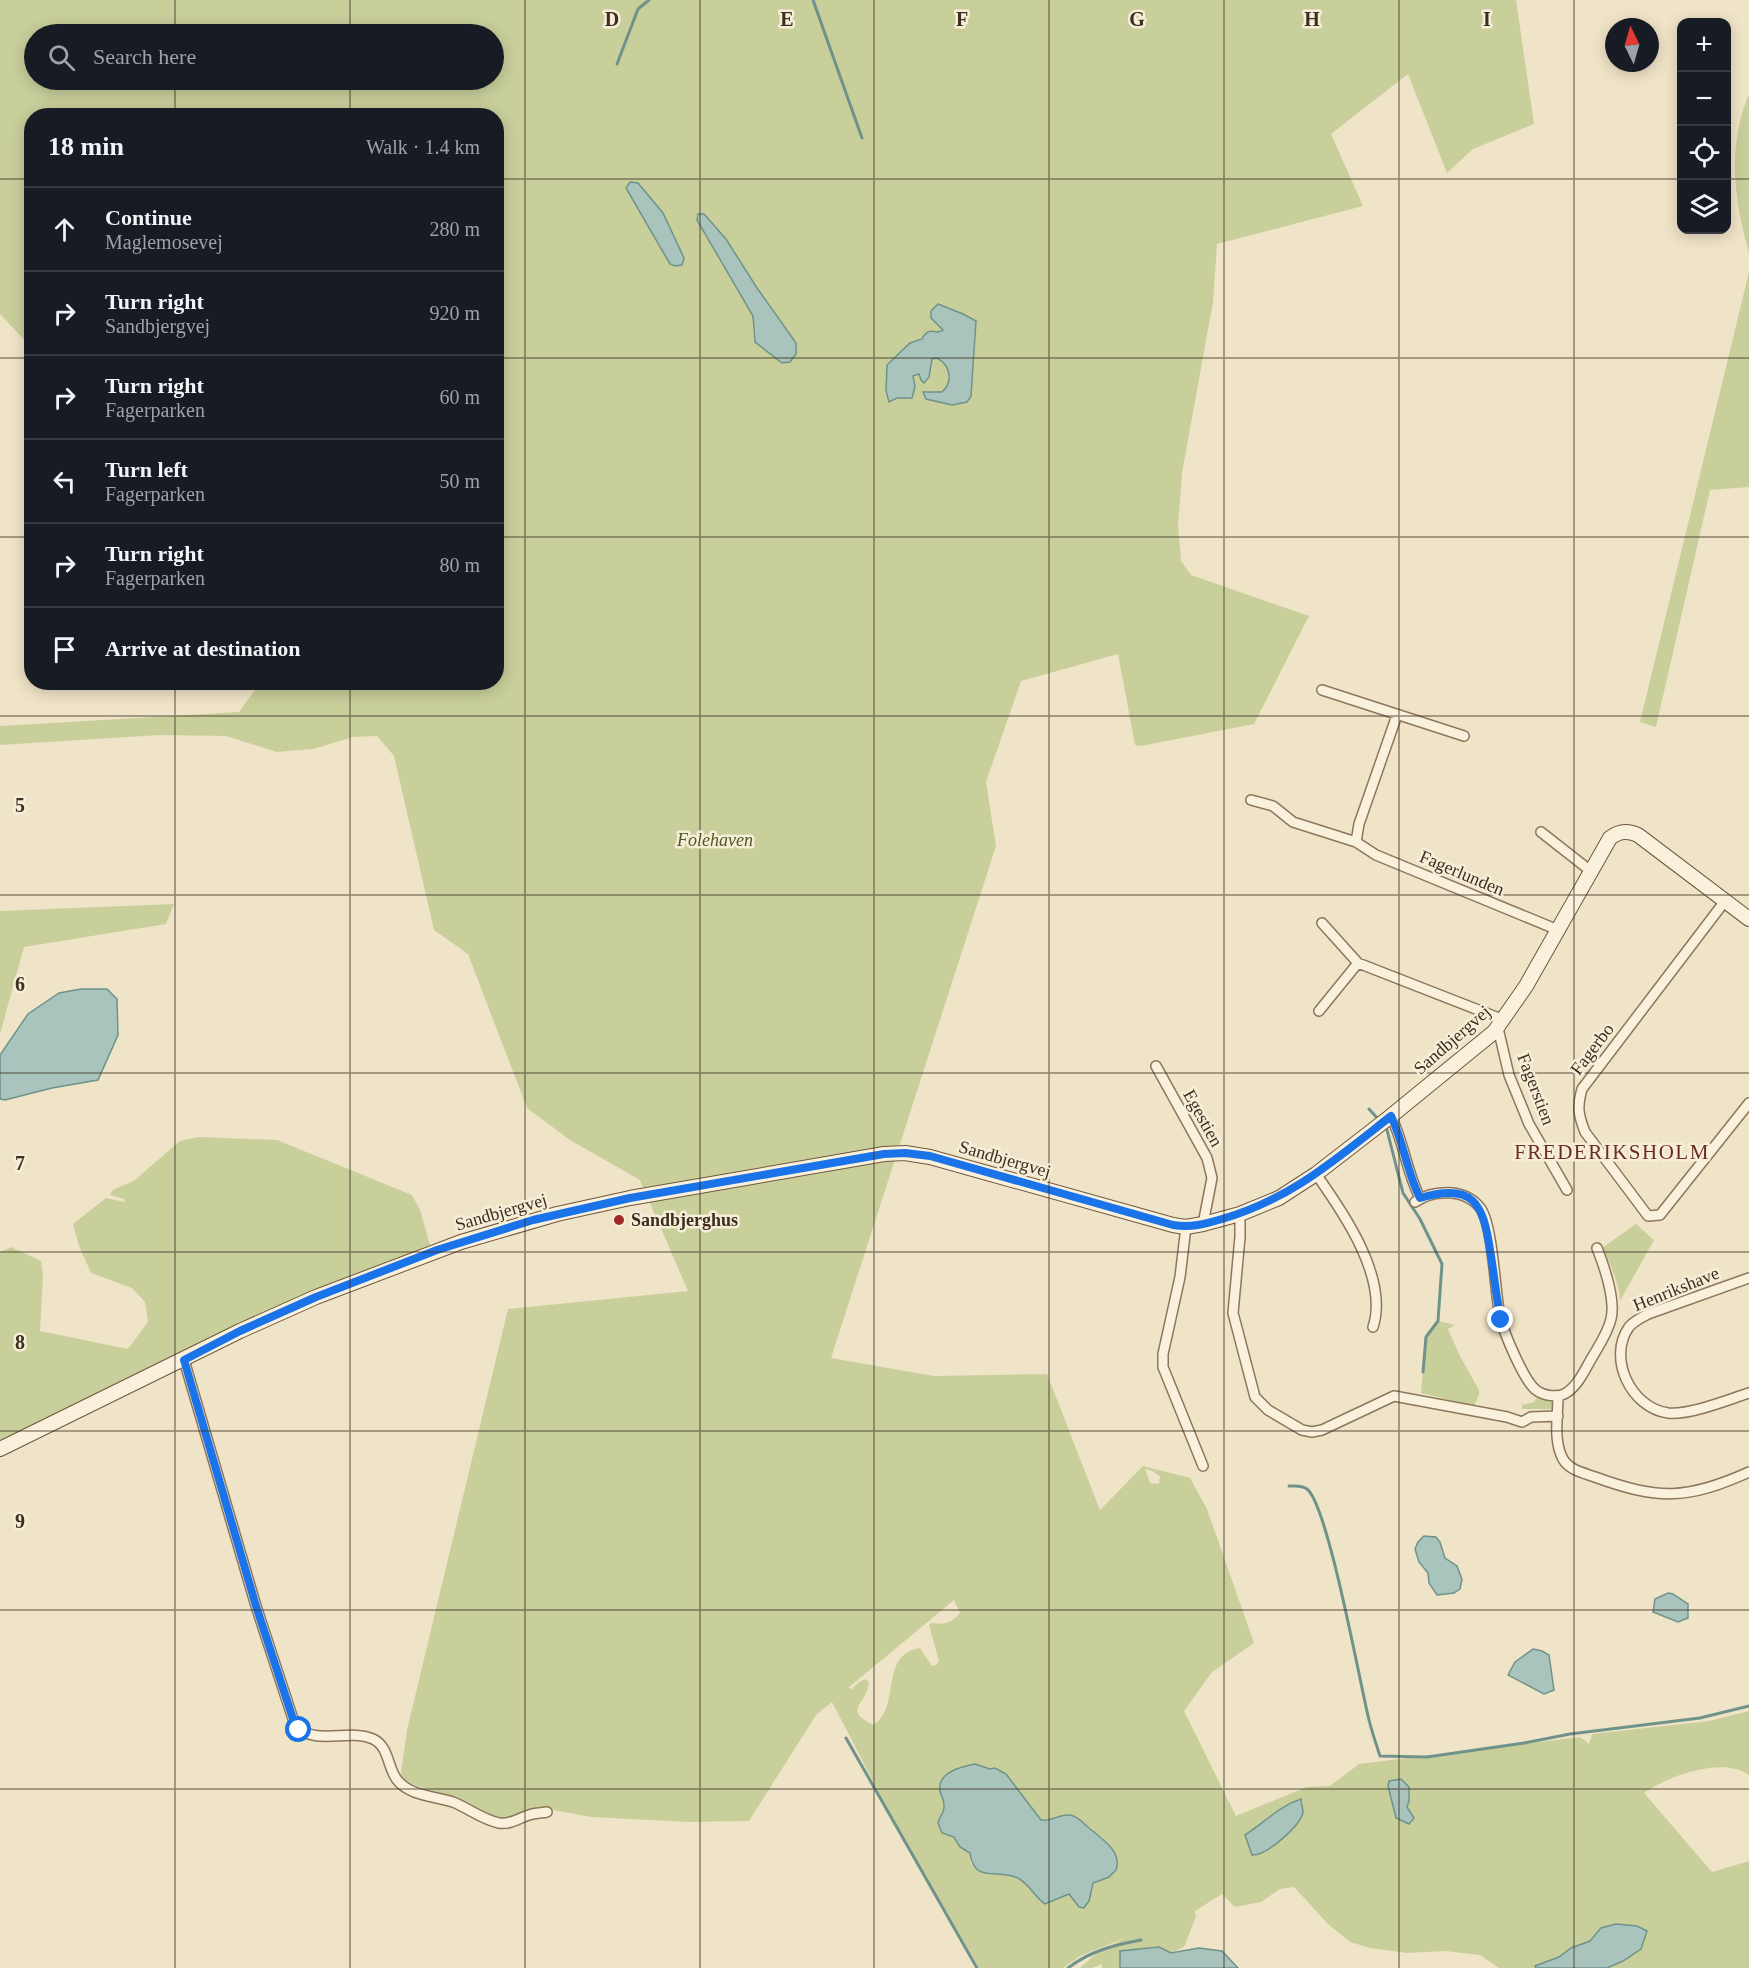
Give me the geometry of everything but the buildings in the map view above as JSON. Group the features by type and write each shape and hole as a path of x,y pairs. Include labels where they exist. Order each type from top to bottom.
{"street":[{"path":"1322,690 1464,736"},
{"path":"1356,842 1359,824 1397,715"},
{"name":"Fagerlunden","path":"1251,800 1273,806 1293,822 1356,842 1376,855 1558,930"},
{"name":"Sandbjergvej","path":"0,1449 240,1331 316,1297 437,1250 523,1223 630,1198 884,1154 905,1153 930,1156 1173,1225 1186,1227 1240,1214 1279,1197 1316,1174 1391,1116 1501,1024 1526,986 1610,838 1615,834 1623,831 1638,835 1725,901"},
{"path":"1540,832 1592,872"},
{"path":"1725,901 1749,919"},
{"name":"Fagerbo","path":"1725,901 1582,1089 1578,1105 1579,1117 1585,1132 1648,1216 1654,1217 1660,1215 1749,1103"},
{"path":"1322,923 1358,963 1501,1024"},
{"path":"1319,1011 1358,963"},
{"name":"Fagerstien","path":"1501,1024 1509,1076 1529,1124 1567,1190"},
{"name":"Egestien","path":"1156,1066 1207,1158 1212,1178 1203,1224"},
{"path":"1391,1116 1399,1132 1418,1200 1432,1195 1458,1194 1467,1197 1481,1210 1487,1228 1504,1332 1529,1382 1546,1395 1558,1396 1574,1386 1605,1336 1612,1317 1606,1270 1598,1252 1590,1261"},
{"path":"1316,1174 1343,1212 1365,1257 1376,1301 1373,1328"},
{"path":"1240,1214 1233,1313 1255,1397 1268,1410 1302,1430 1312,1432 1322,1430 1394,1396 1522,1422 1531,1417 1558,1416"},
{"path":"1186,1227 1180,1277 1163,1354 1163,1367 1203,1466"},
{"name":"Henrikshave","path":"1749,1278 1648,1314 1635,1321 1628,1328 1620,1347 1620,1364 1628,1382 1639,1396 1652,1407 1668,1413 1687,1412 1749,1393"},
{"path":"184,1360 256,1606 295,1725 302,1733 311,1736 362,1736 375,1740 384,1749 394,1776 405,1789 452,1802 499,1823 510,1823 529,1815 547,1812"},
{"path":"1558,1396 1560,1450 1568,1466 1630,1489 1662,1495 1721,1485 1749,1472"}],"green space":[{"name":"Folehaven","path":"0,0 1516,0 1534,124 1473,149 1447,173 1408,74 1331,134 1363,206 1217,244 1213,302 1182,473 1178,525 1181,561 1191,575 1309,616 1254,724 1141,746 1135,745 1118,654 1021,681 986,782 996,846 831,1358 934,1376 1047,1374 1100,1510 1143,1466 1190,1478 1207,1509 1254,1643 1212,1672 1184,1711 1236,1816 1307,1787 1330,1786 1359,1764 1580,1737 1589,1744 1592,1734 1709,1721 1749,1711 1749,1775 1725,1767 1695,1770 1667,1780 1644,1793 1712,1872 1749,1861 1749,1968 1499,1968 1480,1955 1445,1951 1407,1953 1370,1948 1350,1942 1328,1924 1294,1887 1280,1889 1261,1902 1235,1907 1222,1894 1195,1911 1196,1916 1184,1947 1171,1953 1159,1947 1120,1951 1120,1968 1102,1968 1102,1964 1092,1968 1080,1968 1099,1951 1127,1937 1080,1956 1063,1968 979,1968 889,1812 832,1702 816,1715 749,1821 688,1822 591,1817 548,1809 511,1819 499,1819 462,1801 400,1780 407,1730 508,1309 688,1291 640,1180 570,1140 527,1108 468,954 434,930 394,756 377,736 353,737 313,749 277,752 226,736 160,735 0,745 0,726 239,712 255,690 504,690 504,108 24,108 24,340 0,314","holes":["697,221 726,239 796,343 769,352 765,350 753,334 755,324 753,316","976,321 971,396 967,402 952,405 926,399 923,392 942,392 948,383 947,369 937,358 932,359 929,377 924,382 919,374 913,376 915,387 912,398 897,398 886,391 888,365 910,343 943,329 936,324","1145,1469 1160,1476 1159,1484 1150,1483","954,1600 960,1613 951,1621 929,1625 939,1661 932,1666 920,1648 907,1653 899,1661 894,1671 887,1707 882,1717 873,1725 864,1720 857,1711 869,1683 866,1679 852,1689 848,1688","980,1765 1006,1774 1041,1820 1065,1815 1103,1838 1118,1865 1114,1873 1093,1883 1089,1901 1079,1907 1067,1894 1045,1904 1015,1876 990,1873 977,1869 971,1864 970,1854 960,1847 954,1837 947,1835 939,1819 943,1809 940,1792"]},
{"path":"1749,94 1749,253 1737,193 1735,153 1742,114"},
{"path":"1749,272 1749,487 1710,490 1656,727 1640,722"},
{"path":"174,904 166,924 24,947 0,1034 0,911"},
{"path":"199,1137 277,1140 412,1195 420,1210 430,1245 261,1313 159,1367 0,1440 0,1252 11,1247 41,1261 43,1276 40,1331 128,1349 148,1322 145,1302 132,1288 91,1273 79,1246 73,1224 106,1198 125,1202 124,1199 110,1195 113,1190 135,1180 180,1141"},
{"path":"1636,1224 1654,1240 1620,1301 1616,1281 1602,1248"},
{"path":"1438,1321 1455,1325 1448,1329 1479,1390 1474,1406 1421,1393 1426,1337"},
{"path":"1537,1397 1553,1400 1552,1409 1522,1409 1522,1405 1534,1402"}],"water":[{"path":"630,182 638,183 663,213 684,258 682,265 670,264 626,188"},
{"path":"698,214 704,214 726,239 796,343 796,354 790,362 782,363 755,342 753,316 697,220"},
{"path":"938,304 976,321 971,396 967,402 952,405 926,399 923,392 942,392 948,383 947,369 937,358 932,359 929,377 924,383 919,374 913,376 915,387 912,398 897,398 889,402 886,391 887,365 910,343 922,339 928,332 943,330 931,318 931,311"},
{"path":"81,989 107,989 117,999 118,1035 98,1080 52,1088 5,1100 0,1099 0,1055 28,1014 59,993"},
{"path":"1424,1536 1436,1537 1445,1558 1457,1566 1462,1579 1460,1589 1454,1593 1437,1595 1429,1583 1428,1573 1419,1562 1415,1549"},
{"path":"1668,1593 1688,1604 1688,1618 1678,1622 1653,1612 1655,1599"},
{"path":"1533,1649 1549,1655 1554,1690 1544,1694 1508,1675 1515,1662"},
{"path":"975,1764 990,1769 995,1768 1006,1774 1041,1820 1065,1815 1075,1816 1114,1851 1116,1870 1109,1877 1093,1883 1089,1901 1084,1908 1079,1907 1069,1894 1045,1904 1018,1878 981,1872 972,1863 970,1853 960,1847 954,1837 942,1833 938,1823 944,1808 940,1791 942,1779 951,1772"},
{"path":"1401,1779 1409,1787 1407,1807 1414,1818 1409,1824 1396,1818 1388,1786 1389,1781"},
{"path":"1301,1799 1303,1813 1295,1826 1273,1846 1252,1855 1245,1835 1279,1810"},
{"path":"1616,1924 1637,1926 1647,1931 1641,1949 1623,1961 1607,1968 1536,1968 1535,1966 1590,1941 1601,1928"},
{"path":"1159,1947 1171,1953 1199,1948 1222,1951 1238,1968 1120,1968 1120,1951"}],"waterway":[{"path":"617,64 638,9 649,0"},
{"path":"813,0 862,138"},
{"path":"1369,1109 1379,1120"},
{"path":"1386,1126 1403,1193 1420,1219 1442,1264 1438,1321 1426,1337 1423,1372"},
{"path":"1289,1486 1301,1486 1307,1489 1315,1502 1324,1527 1343,1597 1369,1720 1380,1756 1427,1757 1570,1734 1700,1718 1749,1706"},
{"path":"846,1738 977,1968"},
{"path":"1068,1968 1085,1957 1103,1950 1141,1940"}],"place":[{"name":"Sandbjerghus","path":"619,1220"}],"district":[{"name":"FREDERIKSHOLM","path":"1612,1152"}],"route":[{"path":"299,1730 295,1725 256,1606 184,1360 240,1331 316,1297 437,1250 533,1220 630,1198 884,1154 905,1153 930,1156 1186,1227 1240,1214 1279,1197 1316,1174 1391,1116 1399,1132 1415,1189 1420,1198 1445,1193 1458,1194 1475,1202 1481,1210 1487,1228 1501,1320"}]}
